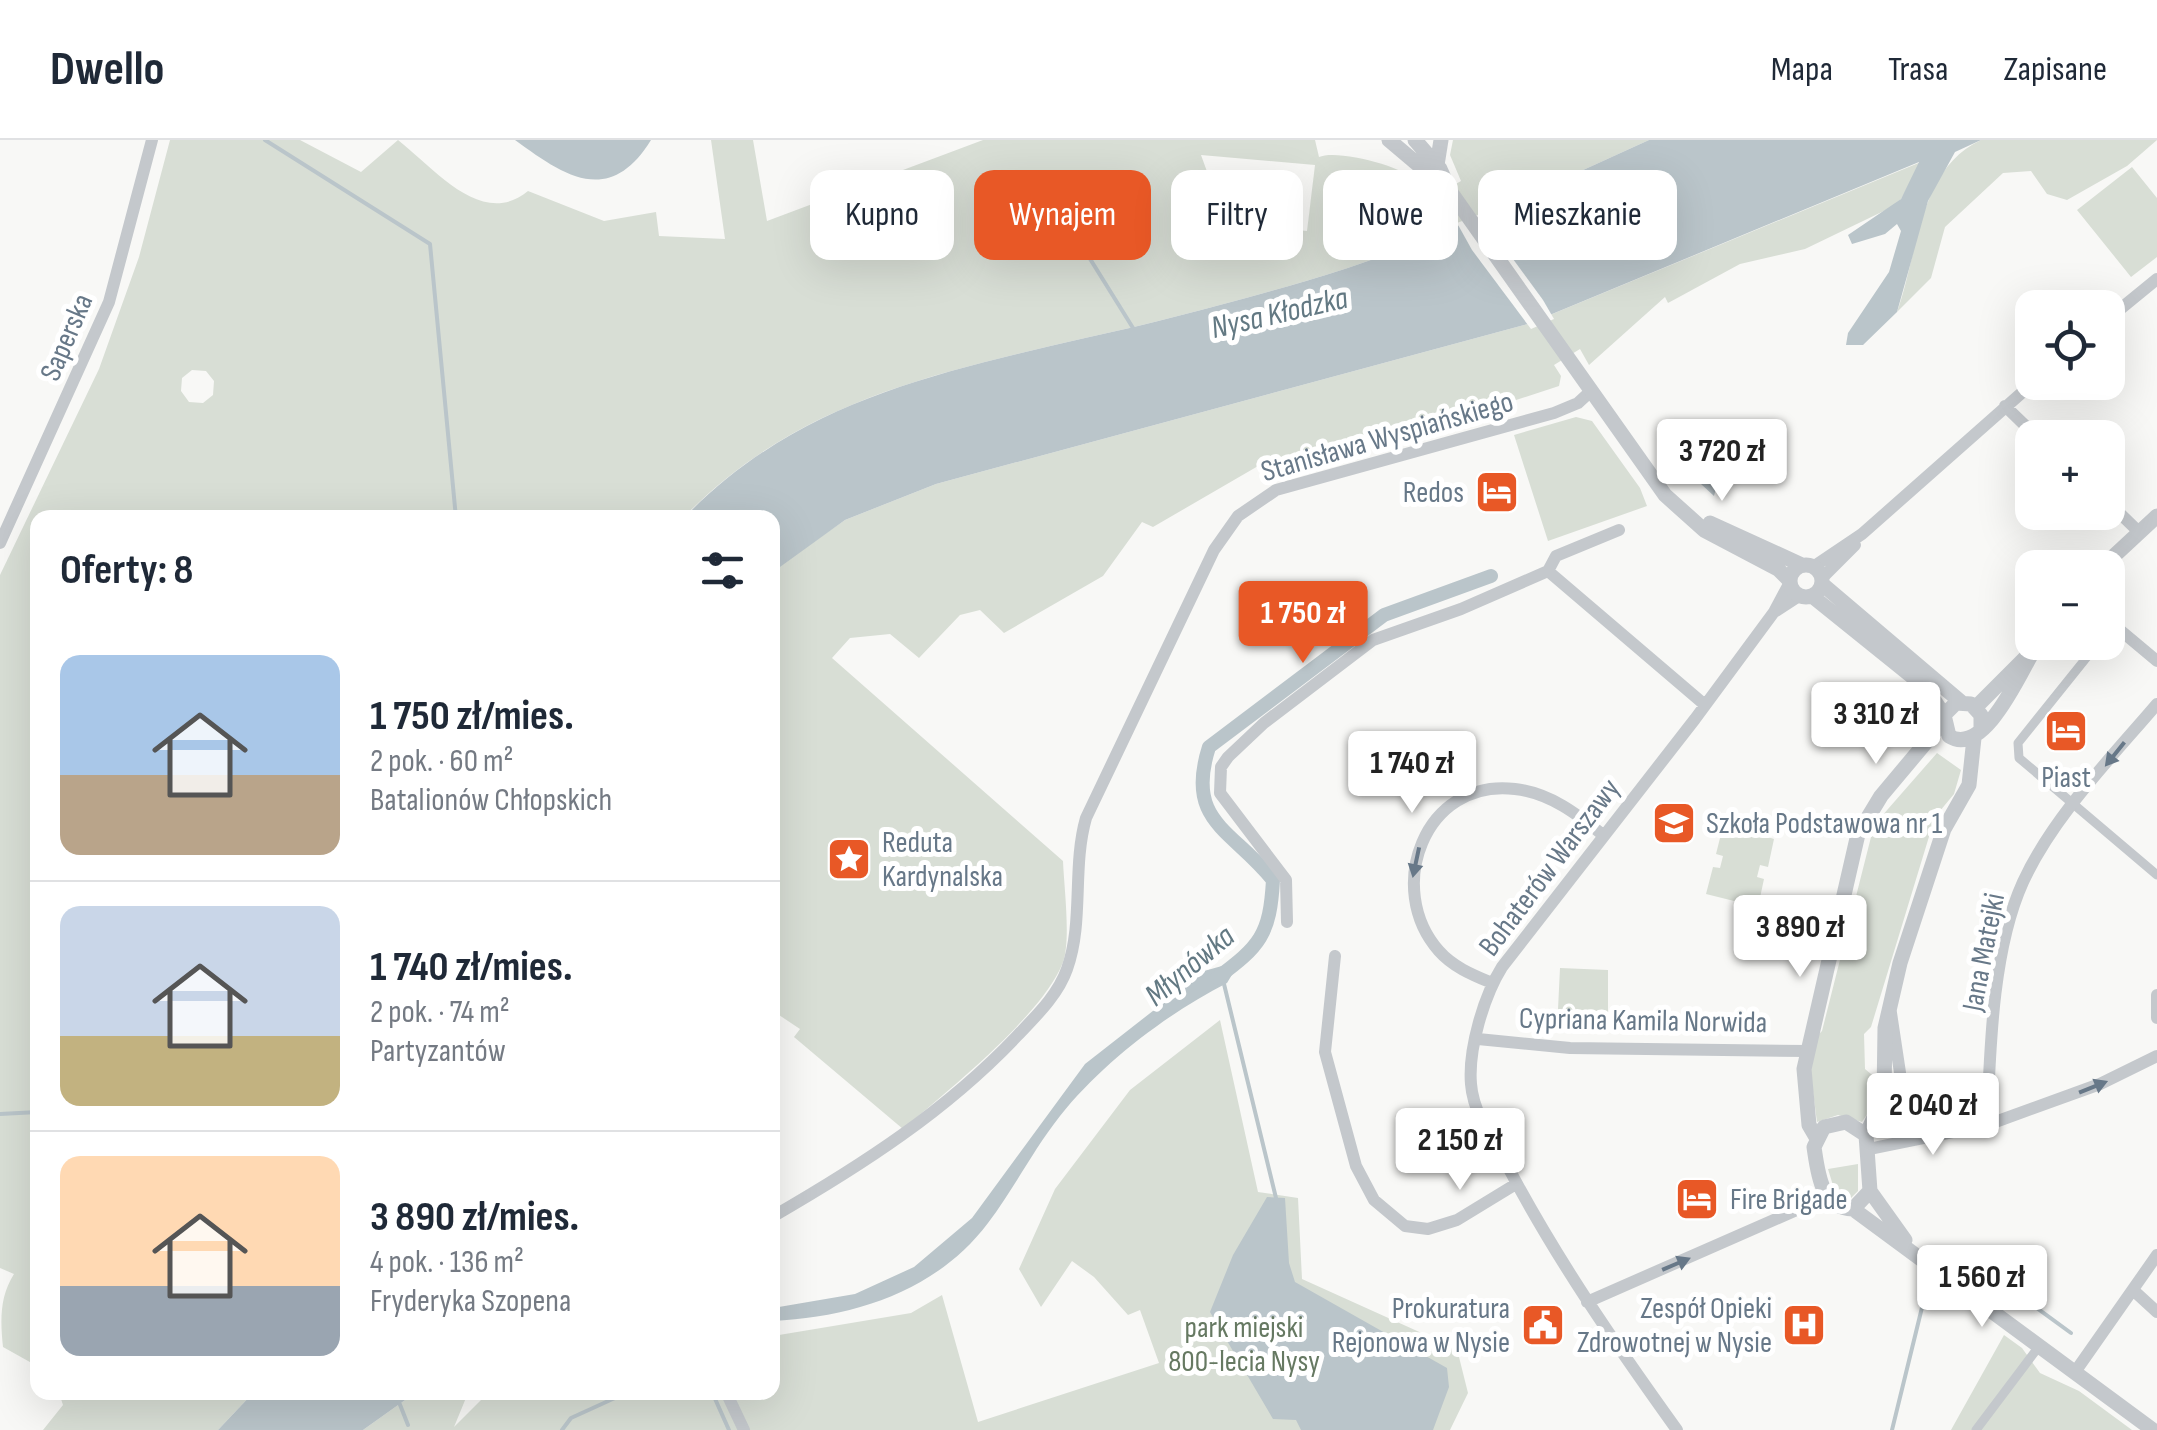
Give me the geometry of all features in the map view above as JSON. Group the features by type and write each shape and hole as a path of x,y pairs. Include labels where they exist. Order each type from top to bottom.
{"street":[{"name":"Saperska","path":"0,544 109,302 152,140"},
{"path":"1389,140 1430,170"},
{"path":"1415,140 1436,170"},
{"path":"1442,140 1442,170"},
{"path":"1458,202 1666,494 1688,515 1806,581 1969,705 1977,734 1969,785 1932,861 1890,1004 1883,1053 1884,1096 1867,1142 1870,1191 1914,1251"},
{"path":"2125,305 2157,279"},
{"name":"Stanisława Wyspiańskiego","path":"780,1212 904,1136 952,1100 1054,992 1072,955 1077,856 1086,818 1214,550 1238,516 1276,490 1554,413 1578,403 1591,391"},
{"name":"Bohaterów Warszawy","path":"1677,1430 1586,1302 1486,1128 1471,1085 1492,983 1774,612 2015,398"},
{"path":"2005,406 2019,420"},
{"path":"2118,550 2157,516"},
{"path":"2125,518 2138,531"},
{"path":"1287,922 1286,880 1220,793 1218,780 1228,757 1290,702 1373,640 1461,609 1548,571 1556,556 1619,530"},
{"path":"1548,571 1705,705"},
{"path":"1806,581 1925,687 1955,740 1977,734 2002,704 2029,660"},
{"path":"2125,638 2157,662"},
{"path":"2023,660 1969,705 1944,718 1864,820 1807,1051 1805,1099 1809,1125 1816,1137 1815,1159 1826,1197 1839,1208 1853,1210 1930,1262 2153,1430"},
{"path":"2085,660 2018,743 2019,758 2157,875"},
{"name":"Jana Matejki","path":"1987,1125 1994,1018 2009,921 2028,872 2074,805 2157,704"},
{"path":"1492,983 1446,958 1415,911 1414,864 1431,825 1466,796 1516,789 1565,806 1604,836"},
{"path":"1335,956 1324,1052 1356,1166 1374,1200 1405,1226 1428,1229 1457,1220 1516,1184"},
{"path":"2157,996 2157,1018"},
{"path":"1890,1004 1910,1138"},
{"name":"Cypriana Kamila Norwida","path":"1478,1039 1570,1048 1807,1051"},
{"path":"1816,1137 1833,1122 1846,1122 1867,1142 1987,1125 2100,1084 2157,1056"},
{"path":"1853,1210 1870,1191"},
{"path":"1586,1302 1826,1197"},
{"path":"2075,1372 2157,1255"},
{"path":"2133,1290 2157,1312"},
{"path":"1976,1430 2040,1345"},
{"path":"730,1400 744,1430"}],"green space":[{"path":"170,140 300,140 361,172 398,140 443,179 476,199 493,203 511,201 528,191 604,221 656,212 659,236 725,239 711,140 753,140 767,221 810,205 810,260 954,260 954,170 903,170 983,140 1315,140 1319,157 1355,157 1398,170 1323,170 1323,260 1370,260 1196,311 975,365 870,398 773,445 692,510 31,510 99,369 139,257","holes":["192,370 206,371 214,381 213,395 203,403 189,402 181,391 182,378"]},
{"path":"1453,140 1649,140 1582,170 1478,170 1478,217 1458,225 1461,181 1450,155"},
{"path":"1981,140 2157,140 2127,166 2067,200 2047,194 2031,171 2003,173 1945,227 1931,278 1897,312 1932,192 1960,153"},
{"path":"1921,162 1901,199 1890,208 1805,249 1740,264 1668,303 1665,297 1589,365 1580,349 1554,365 1561,376 1559,386 1434,427 1265,462 1153,527 1142,522 1103,576 1004,633 980,610 960,615 919,658 890,634 850,638 832,658 1063,861 1065,952 1052,983 1015,1028 903,1129 794,1037 800,1029 780,1016 780,565 845,520 936,484 1528,324"},
{"path":"2132,167 2157,198 2157,257 2131,277 2077,210"},
{"path":"1576,417 1592,421 1640,488 1647,506 1548,541 1514,435"},
{"path":"30,513 30,1362 3,1347 2,1308 14,1274 0,1268 0,575"},
{"path":"1937,753 1961,770 1954,794 1935,817 1871,1027 1864,1034 1865,1069 1877,1079 1875,1102 1862,1122 1838,1115 1817,1122 1810,1069 1816,1037 1822,1031 1871,837 1881,817"},
{"path":"1723,826 1774,839 1768,867 1760,865 1757,877 1764,879 1758,907 1706,894 1713,867 1720,868 1723,856 1716,854"},
{"path":"1560,968 1608,970 1608,1033 1557,1030"},
{"name":"park miejski 800-lecia Nysy","path":"1220,1020 1258,1192 1298,1198 1302,1279 1457,1349 1468,1393 1450,1430 363,1430 405,1400 465,1400 454,1427 481,1400 780,1400 780,1335 911,1313 942,1295 978,1422 1159,1363 1140,1310 1128,1315 1094,1277 1072,1261 1041,1307 1019,1269 1055,1189 1130,1090"},
{"path":"1858,1164 1858,1191 1851,1198 1841,1198 1835,1192 1828,1169"},
{"path":"2004,1335 2022,1348 2040,1373 2079,1391 2132,1430 1951,1430"},
{"path":"61,1400 246,1400 218,1430 43,1430 63,1405"}],"water":[{"path":"515,140 651,140 619,174 585,179 551,164"},
{"name":"Nysa Kłodzka","path":"1649,140 1981,140 1955,152 1928,201 1897,312 1863,345 1846,345 1848,333 1889,272 1901,231 1897,224 1885,234 1852,244 1848,235 1901,199 1919,162 1528,324 936,484 845,520 780,567 780,510 693,510 727,478 773,446 820,419 870,398 975,365 1196,311 1370,260 1458,260 1458,225 1478,217 1478,260 1677,260 1677,170 1582,170"},
{"path":"1734,450 1746,465 1733,466 1731,478 1716,488 1714,496 1701,484"},
{"path":"1229,964 1233,973 1227,983 1137,1041 1077,1096 1050,1129 988,1223 944,1266 919,1283 863,1306 780,1320 780,1307 855,1294 914,1267 972,1218 1085,1064 1204,971"},
{"path":"1267,1197 1285,1198 1289,1263 1295,1282 1447,1368 1449,1387 1433,1430 1301,1430 1296,1420 1273,1419 1210,1312 1233,1255"},
{"path":"246,1400 405,1400 363,1430 218,1430"}],"pier":[{"path":"1478,215 1478,258 1472,250 1458,223"},
{"path":"1479,260 1514,260 1554,319 1531,329"}],"waterway":[{"path":"265,140 430,244 455,510"},
{"path":"1091,260 1133,328"},
{"name":"Młynówka","path":"1217,978 1260,938 1269,914 1273,880 1208,809 1203,772 1209,747 1384,615 1491,576"},
{"path":"1224,984 1276,1198"},
{"path":"0,1114 30,1112"},
{"path":"1940,1254 1947,1250 1960,1252 2071,1333"},
{"path":"1892,1430 1928,1283"},
{"path":"398,1400 408,1425"},
{"path":"562,1430 571,1418 610,1400"},
{"path":"716,1400 729,1430"}],"place":[{"name":"Redos","path":"1497,492"},
{"name":"Piast","path":"2066,731"},
{"name":"Szkoła Podstawowa nr 1","path":"1674,823"},
{"name":"Reduta Kardynalska","path":"849,859"},
{"name":"Fire Brigade","path":"1697,1199"},
{"name":"Prokuratura Rejonowa w Nysie","path":"1543,1325"},
{"name":"Zespół Opieki Zdrowotnej w Nysie","path":"1804,1325"}]}
